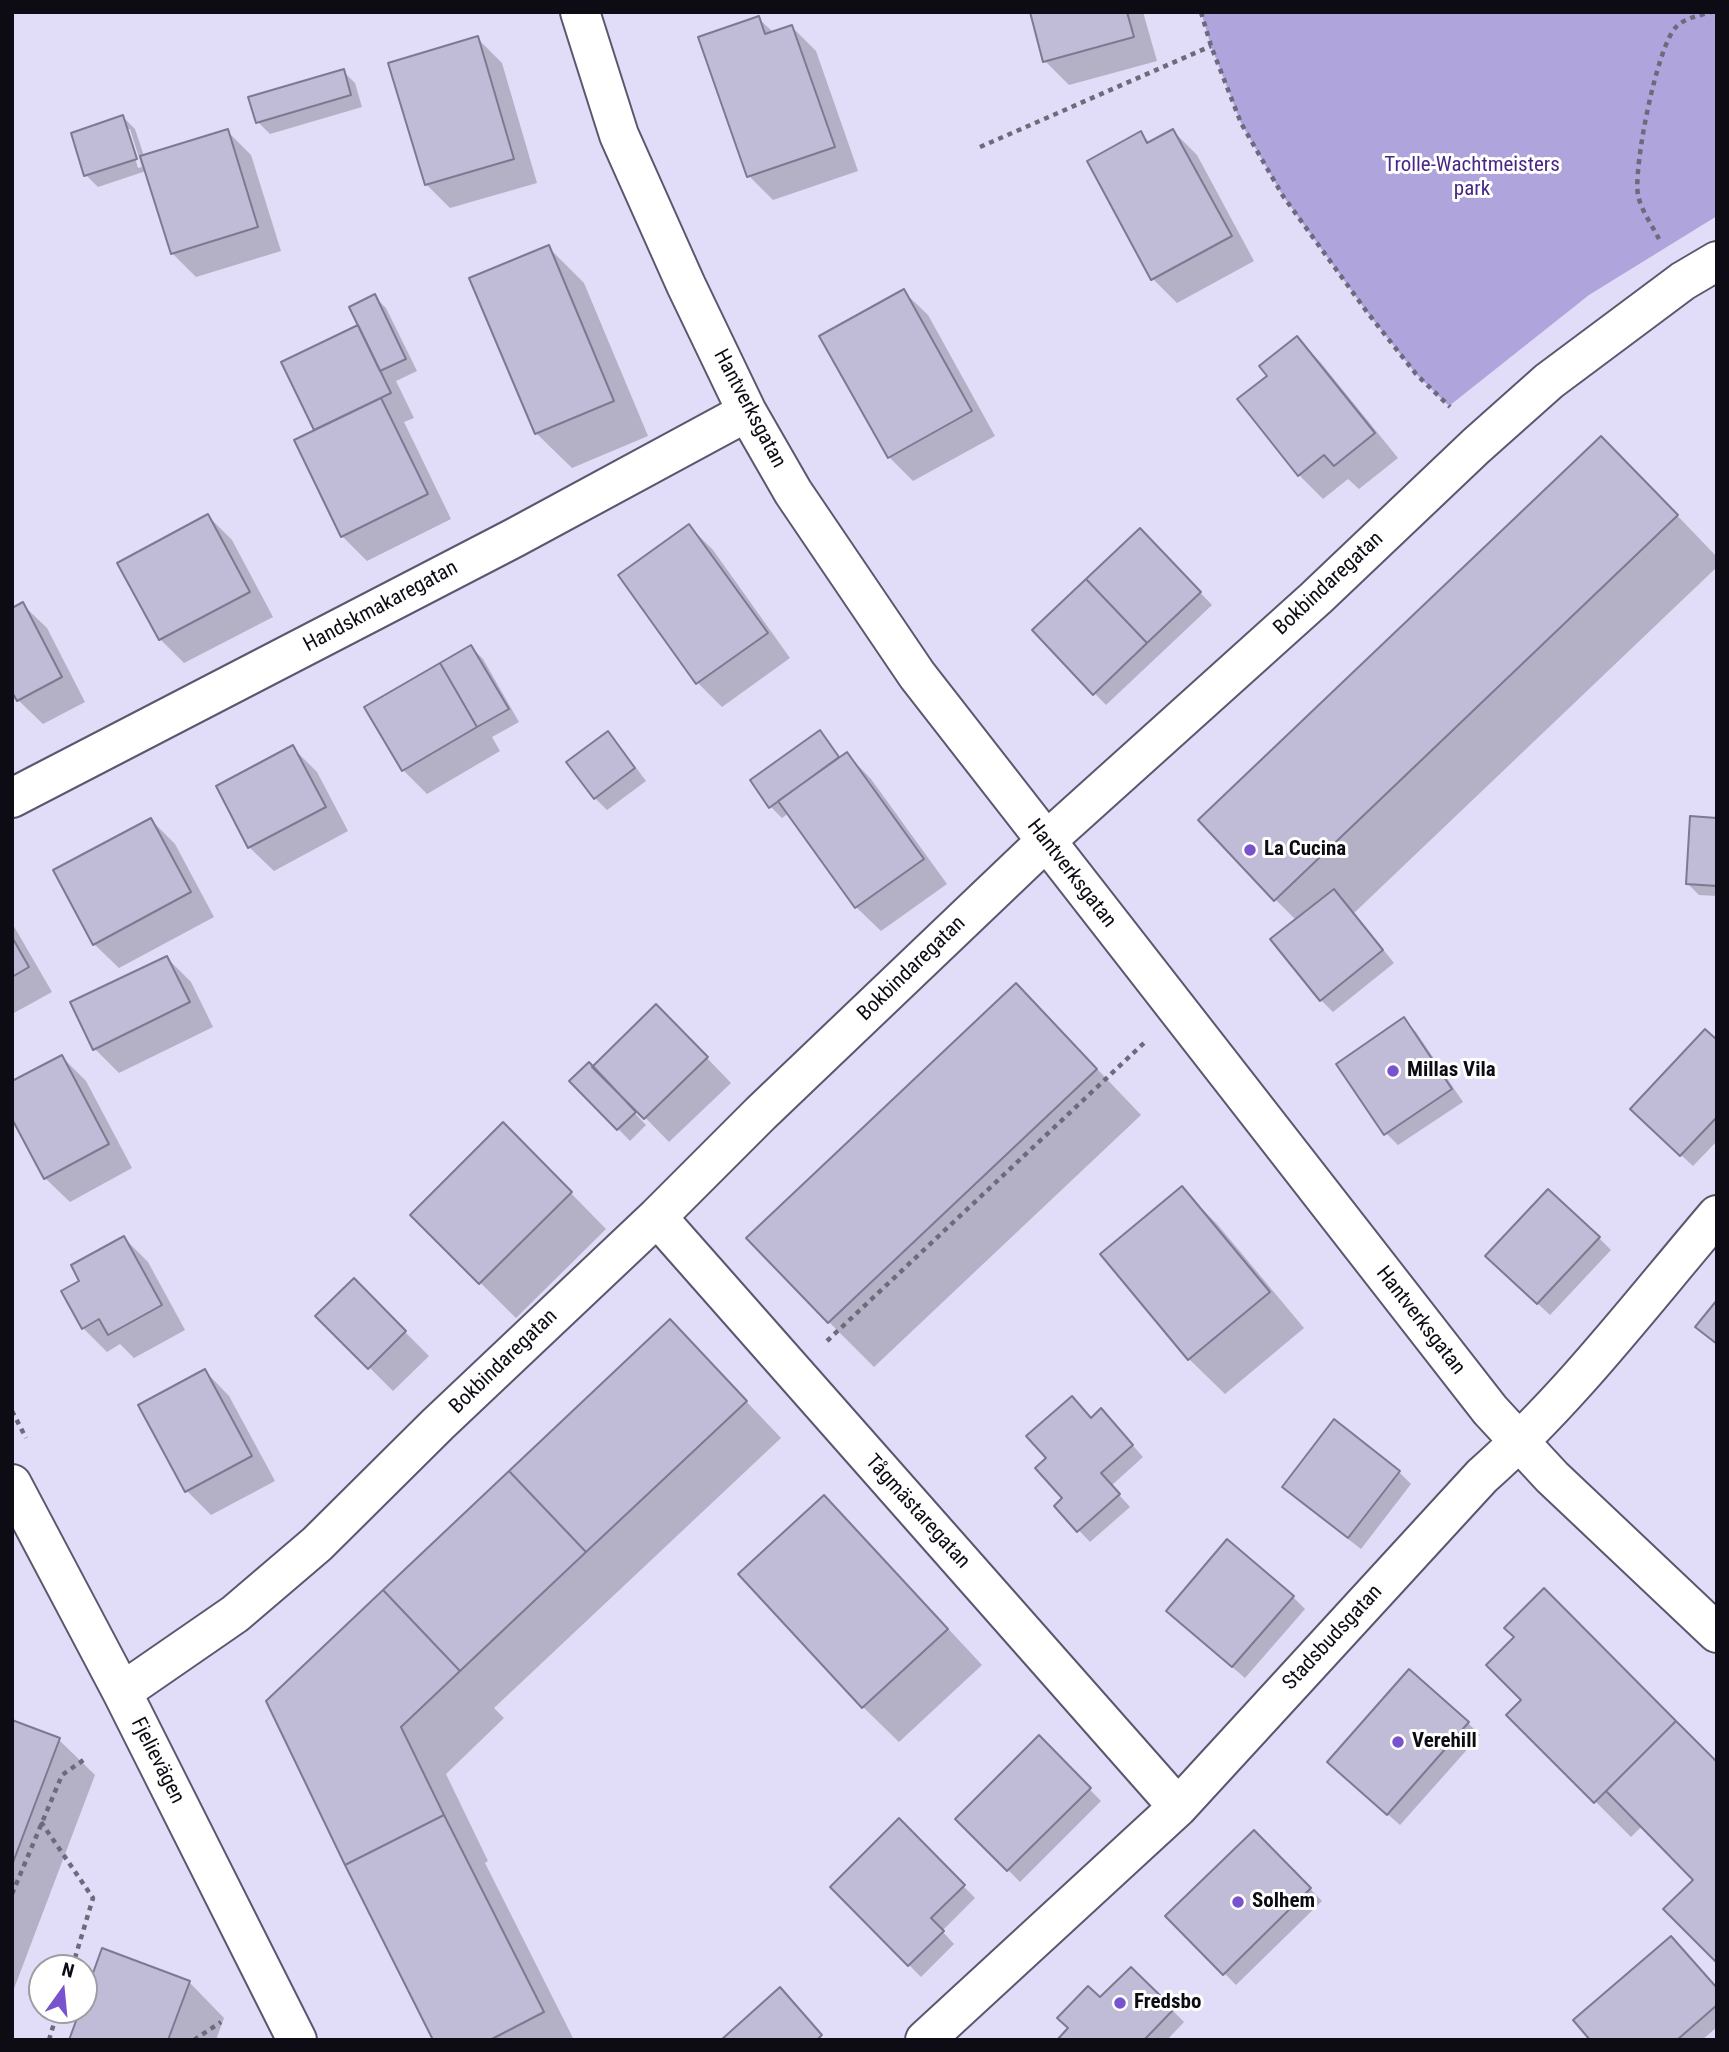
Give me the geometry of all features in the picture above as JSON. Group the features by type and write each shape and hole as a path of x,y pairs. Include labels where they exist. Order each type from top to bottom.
{"street":[{"name":"Hantverksgatan","path":"580,12 619,135 686,285 747,411 793,492 917,675 1490,1410 1552,1477 1717,1633"},
{"name":"Bokbindaregatan","path":"122,1692 235,1614 317,1544 438,1424 1045,842 1316,598 1476,446 1549,382 1683,281 1717,261"},
{"name":"Handskmakaregatan","path":"12,798 514,538 747,411"},
{"name":"Stadsbudsgatan","path":"925,2040 1178,1807 1482,1476 1520,1442 1561,1399 1717,1214"},
{"name":"Tågmästaregatan","path":"656,1217 1178,1807"},
{"name":"Fjelievägen","path":"12,1484 122,1692 297,2040"}],"path":[{"path":"1201,12 1211,46 1241,123 1283,196 1367,312 1416,374 1449,406 1476,446"},
{"path":"1664,247 1638,196 1637,181 1647,105 1663,53 1674,28 1687,19 1711,12"},
{"path":"980,147 1211,46"},
{"path":"793,1373 1179,1010"},
{"path":"12,1894 62,1775 85,1759"},
{"path":"41,1822 93,1898 76,1954"},
{"path":"194,2040 221,2022"}],"green space":[{"name":"Trolle-Wachtmeisters park","path":"1201,12 1717,12 1717,216 1589,295 1449,406 1416,374 1367,312 1283,196 1241,123 1211,46"}],"building":[{"path":"1030,12 1127,12 1134,37 1043,62"},
{"path":"759,16 765,34 792,25 835,147 747,177 698,37"},
{"path":"478,36 514,159 425,185 388,63"},
{"path":"344,69 351,95 256,123 248,97"},
{"path":"123,115 137,159 84,176 71,133"},
{"path":"228,129 258,227 171,254 140,156"},
{"path":"1173,129 1232,236 1151,280 1087,161 1141,131 1147,143"},
{"path":"549,245 614,401 535,434 469,278"},
{"path":"904,289 972,411 888,458 819,336"},
{"path":"375,294 406,359 380,371 349,307"},
{"path":"358,325 391,393 314,430 281,362"},
{"path":"1297,336 1375,433 1334,466 1324,455 1298,476 1237,399 1267,376 1259,366"},
{"path":"381,398 428,494 341,537 294,440"},
{"path":"1601,436 1678,515 1274,901 1198,820"},
{"path":"208,514 250,592 159,640 117,563"},
{"path":"689,524 768,633 696,684 618,575"},
{"path":"1140,528 1201,592 1147,643 1086,579"},
{"path":"1086,579 1147,643 1093,695 1032,630"},
{"path":"23,602 62,677 17,701 12,692 12,608"},
{"path":"471,645 509,709 477,727 440,663"},
{"path":"440,663 477,727 402,771 364,707"},
{"path":"820,730 839,757 769,808 750,780"},
{"path":"608,731 635,768 594,799 566,762"},
{"path":"293,745 326,807 248,848 216,786"},
{"path":"847,752 924,859 855,908 778,801"},
{"path":"1690,816 1717,818 1717,886 1686,884"},
{"path":"151,818 191,892 93,945 53,870"},
{"path":"1334,889 1383,950 1320,1001 1270,939"},
{"path":"12,937 29,967 12,977"},
{"path":"167,956 190,1002 93,1050 70,1002"},
{"path":"1016,983 1097,1069 828,1323 746,1238"},
{"path":"656,1004 708,1057 644,1119 592,1067"},
{"path":"1404,1017 1452,1089 1384,1135 1336,1064"},
{"path":"1705,1029 1717,1040 1717,1117 1680,1156 1630,1109"},
{"path":"62,1055 109,1144 44,1179 12,1119 12,1081"},
{"path":"589,1062 636,1112 617,1130 569,1081"},
{"path":"503,1122 572,1192 479,1284 410,1215"},
{"path":"1182,1186 1270,1292 1188,1360 1100,1254"},
{"path":"1548,1189 1600,1237 1537,1304 1485,1256"},
{"path":"124,1236 162,1305 108,1335 99,1319 82,1329 61,1291 79,1281 71,1265"},
{"path":"354,1278 406,1331 368,1369 315,1316"},
{"path":"1717,1300 1717,1344 1695,1327"},
{"path":"670,1319 747,1401 586,1552 509,1471"},
{"path":"205,1369 252,1456 185,1492 138,1405"},
{"path":"1072,1396 1091,1418 1101,1408 1133,1445 1101,1473 1120,1494 1077,1532 1054,1506 1062,1498 1035,1468 1046,1458 1026,1436"},
{"path":"1334,1419 1400,1471 1348,1538 1282,1487"},
{"path":"509,1471 586,1552 460,1671 383,1590"},
{"path":"824,1495 948,1629 862,1708 738,1574"},
{"path":"1227,1539 1294,1596 1232,1667 1166,1611"},
{"path":"1544,1588 1676,1721 1594,1803 1506,1715 1521,1700 1486,1665 1514,1637 1504,1628"},
{"path":"383,1590 460,1671 401,1727 444,1815 345,1865 266,1701"},
{"name":"Verehill","path":"1409,1669 1469,1722 1387,1815 1327,1762"},
{"path":"12,1720 60,1738 12,1865"},
{"path":"1676,1721 1717,1762 1717,1963 1663,1909 1693,1880 1606,1791"},
{"path":"1039,1735 1091,1788 1007,1871 955,1819"},
{"path":"444,1815 544,2012 490,2040 433,2040 345,1865"},
{"path":"899,1818 965,1885 931,1918 944,1931 908,1966 830,1887"},
{"name":"Solhem","path":"1254,1830 1311,1888 1223,1975 1165,1916"},
{"path":"1671,1936 1717,1988 1717,2005 1677,2040 1590,2040 1573,2020"},
{"path":"102,1948 190,1981 168,2040 69,2040 75,2024 98,2024 98,1959"},
{"name":"Fredsbo","path":"1131,1967 1174,2009 1144,2040 1057,2040 1068,2028 1057,2018 1088,1986 1100,1997"},
{"path":"780,1987 822,2035 817,2040 721,2040"}],"place":[{"name":"La Cucina","path":"1250,850"},
{"name":"Millas Vila","path":"1393,1071"},
{"name":"Verehill","path":"1398,1742"},
{"name":"Solhem","path":"1238,1902"},
{"name":"Fredsbo","path":"1120,2003"}]}
